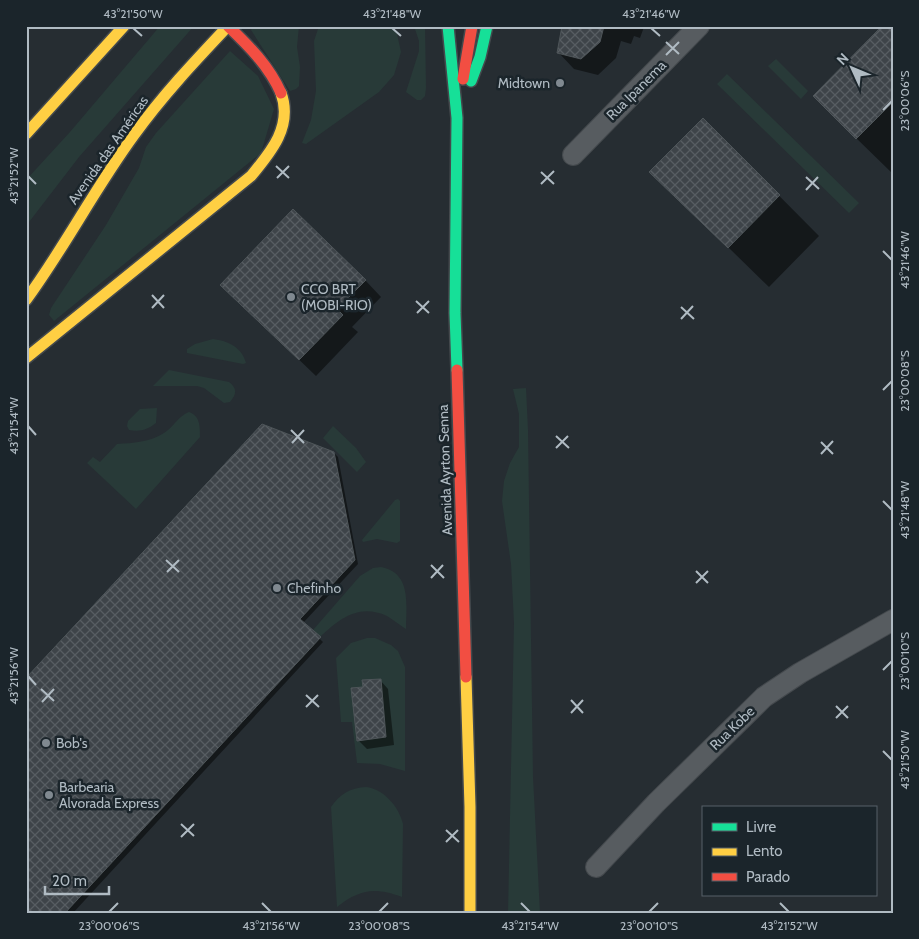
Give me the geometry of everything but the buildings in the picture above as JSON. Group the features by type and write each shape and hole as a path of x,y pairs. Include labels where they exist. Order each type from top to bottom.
{"main road":[{"path":"26,134 124,26"},
{"path":"26,358 251,176 276,143 284,123 284,102 277,84 266,65 242,38 228,26"},
{"name":"Avenida das Américas","path":"26,300 138,129 161,100 228,26"},
{"name":"Avenida Ayrton Senna","path":"448,26 457,118 455,313 470,807 470,913"},
{"path":"457,118 472,26"},
{"path":"457,118 480,57 488,26"}],"street":[{"name":"Rua Ipanema","path":"572,155 700,26"},
{"name":"Rua Kobe","path":"596,867 656,803 764,697 800,673 893,620"}],"shaded area":[{"path":"160,26 194,26 79,157 26,226 26,180 70,132"},
{"path":"254,26 299,26 297,47 300,67 299,86 296,89 290,91 251,30"},
{"path":"319,26 393,26 401,52 394,75 379,92 306,144 302,143 311,120 316,91 314,41"},
{"path":"414,26 425,26 426,88 425,96 421,100 417,100 406,92 419,51 419,41"},
{"path":"230,51 258,76 274,109 261,153 54,321 49,315 51,308 106,225 139,168 146,147 156,133"},
{"path":"776,59 808,91 801,99 768,66"},
{"path":"727,74 859,203 849,213 717,84"},
{"path":"213,339 224,341 234,346 244,357 246,363 187,353 187,349 195,344"},
{"path":"169,370 229,382 235,389 234,396 230,402 224,403 204,388 197,386 153,386"},
{"path":"526,388 533,777 540,913 508,913 514,623 511,564 502,501 504,481 510,463 519,447 519,414 513,389"},
{"path":"157,408 156,423 143,430 129,430 127,426 128,421 140,409"},
{"path":"189,412 197,419 200,437 136,509 87,463 93,457 100,462 117,444 141,442 159,436"},
{"path":"333,426 356,448 366,462 357,472 323,438"},
{"path":"398,499 400,501 400,541 397,543 377,539 363,542 362,540 395,500"},
{"path":"381,567 391,570 403,583 406,600 406,629 387,616 367,611 342,619 320,637 313,630 360,576 373,568"},
{"path":"367,638 375,638 391,645 398,651 405,667 405,771 380,764 357,763 352,722 341,722 336,658 351,643"},
{"path":"366,787 379,791 390,800 398,811 403,824 402,897 376,891 361,893 337,907 331,807 346,792"}],"traffic: fast":[{"path":"448,26 457,118 455,313 457,370"},
{"path":"471,81 480,57 487,26"}],"traffic: slow":[{"path":"26,134 124,26"},
{"path":"26,300 134,135 167,93 228,26"},
{"path":"26,358 251,176 266,158 282,127 284,105 281,93"},
{"path":"466,677 470,807 470,913"}],"traffic: jam":[{"path":"228,26 264,65 281,93"},
{"path":"463,79 472,26"},
{"path":"457,370 466,677"}],"place":[{"name":"Midtown","path":"560,83"},
{"name":"CCO BRT (MOBI-RIO)","path":"291,297"},
{"name":"Chefinho","path":"277,588"},
{"name":"Bob's","path":"46,743"},
{"name":"Barbearia Alvorada Express","path":"49,795"}]}
